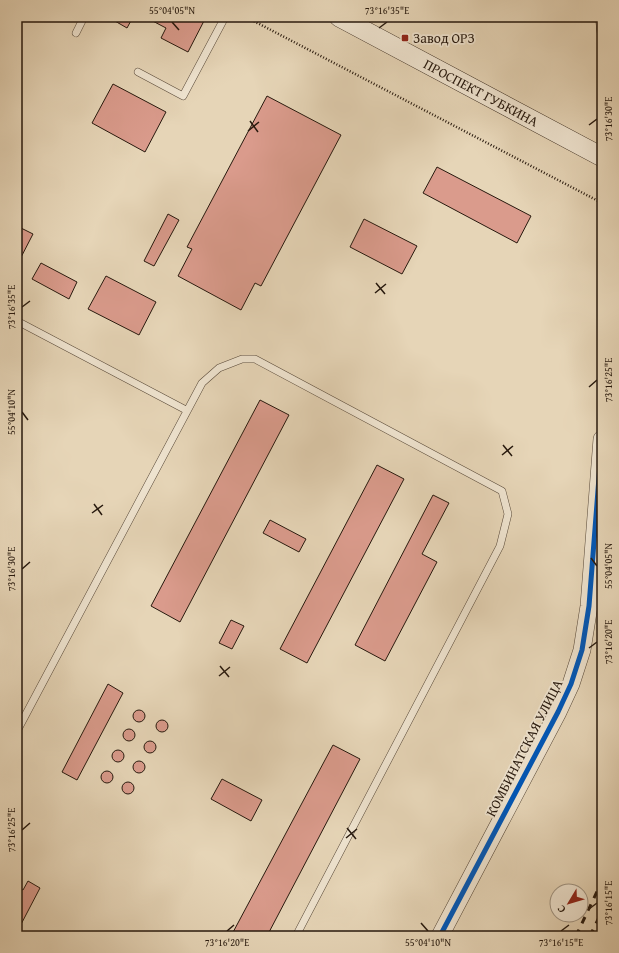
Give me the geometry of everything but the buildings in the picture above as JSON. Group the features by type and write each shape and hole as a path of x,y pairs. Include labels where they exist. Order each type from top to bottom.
{"main road":[{"name":"ПРОСПЕКТ ГУБКИНА","path":"339,17 602,157"}],"street":[{"name":"КОМБИНАТСКАЯ УЛИЦА","path":"440,936 571,684 582,650 589,606 602,439"}],"lane":[{"path":"76,33 84,17"},
{"path":"138,72 183,96 225,17"},
{"path":"599,17 602,42"},
{"path":"17,321 186,410"},
{"path":"17,730 186,410 202,382 219,368 242,360 255,359 502,491 508,514 500,546 296,936"}],"path":[{"path":"246,17 602,203"}],"railway":[{"path":"576,936 602,881"},
{"path":"590,936 602,911"}],"cycle path":[{"path":"440,936 558,712 571,684 582,650 589,606 602,439"}],"place":[{"name":"Завод ОРЗ","path":"405,38"}]}
